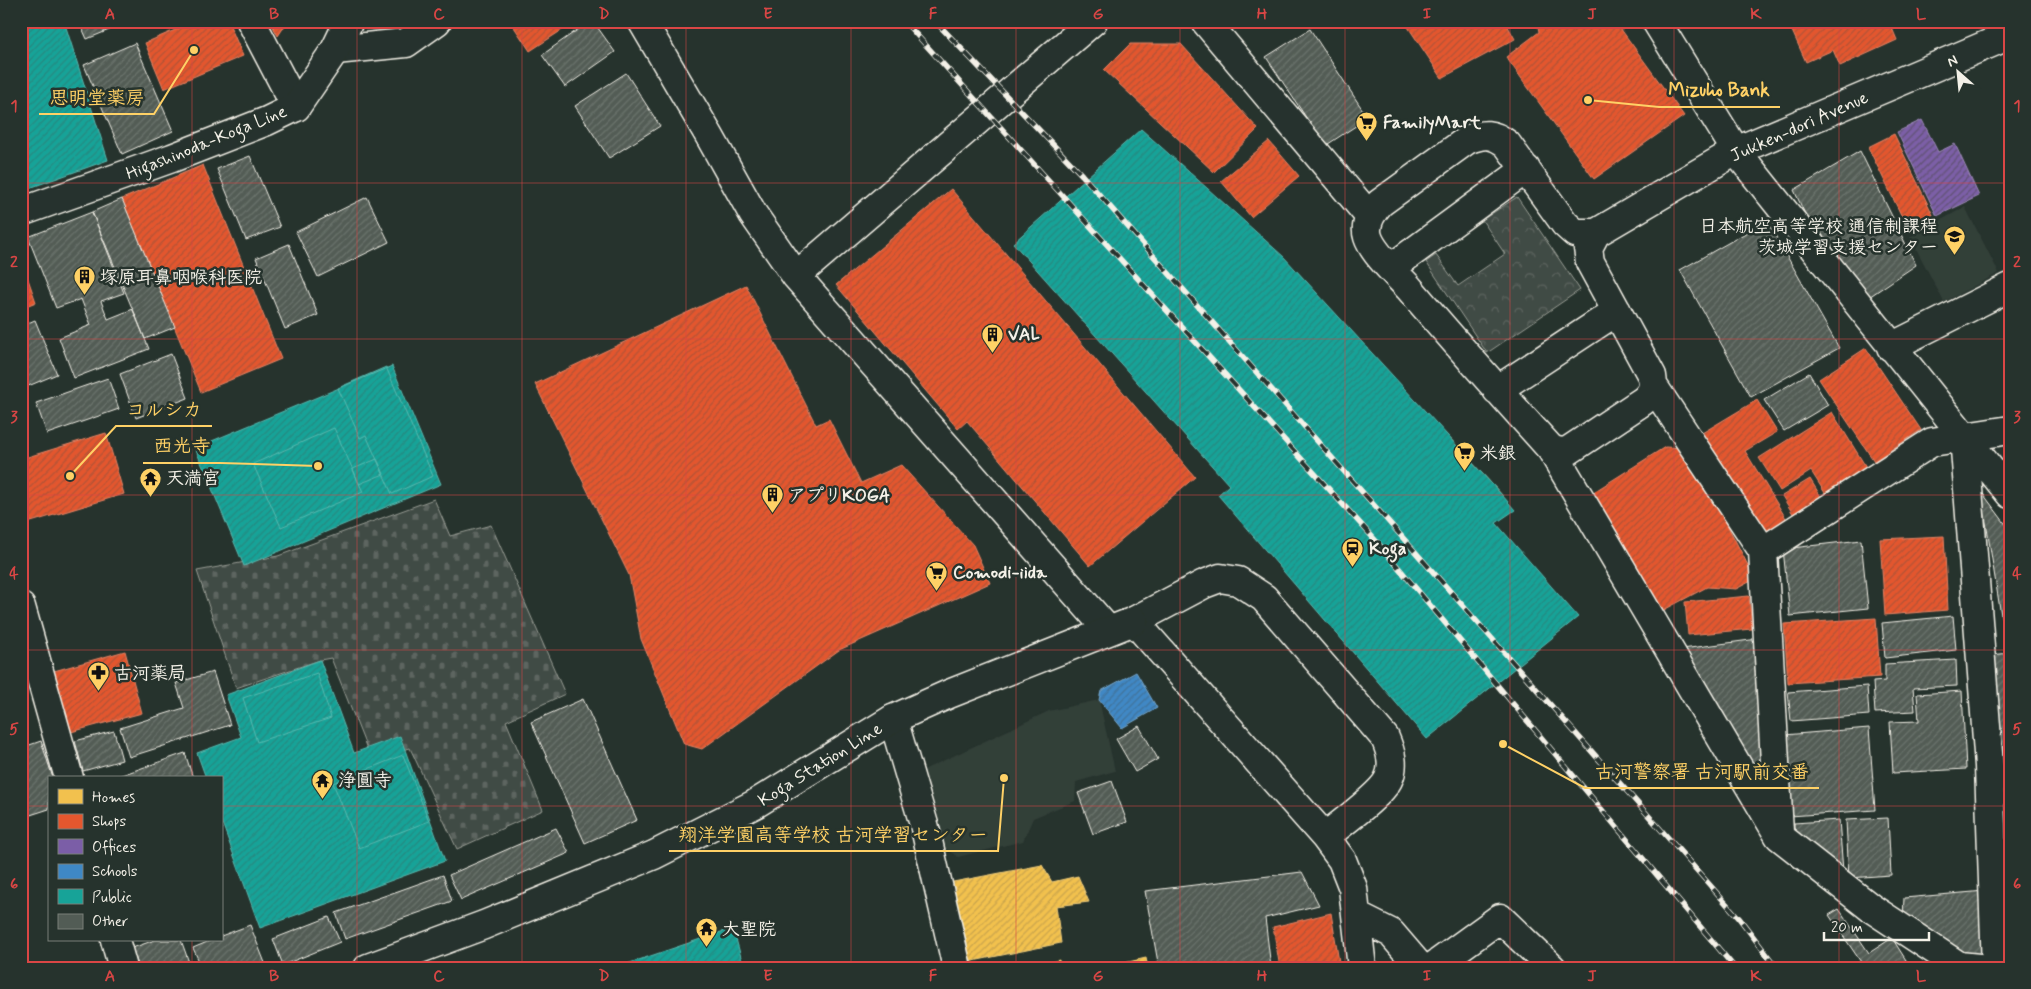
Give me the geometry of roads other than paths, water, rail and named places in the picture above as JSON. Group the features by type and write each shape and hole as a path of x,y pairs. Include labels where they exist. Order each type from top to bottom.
{"street":[{"path":"251,21 296,107"},
{"name":"Higashinoda-Koga Line","path":"21,212 172,158 267,121 296,107 335,50 349,21"},
{"path":"335,50 406,42 437,21"},
{"path":"642,21 753,214 796,276 1108,630"},
{"path":"796,276 1093,21"},
{"path":"1205,21 1370,217"},
{"path":"1656,21 1736,151 2010,494"},
{"name":"Jukken-dori Avenue","path":"1596,234 1736,151 2010,35"},
{"path":"1779,836 1763,551 1654,387 1652,376 1590,262 1588,248 1596,234 1575,233 1565,224 1507,144 1498,137 1488,134 1478,135 1467,140 1380,203 1370,217 1367,227 1368,237 1391,268 1551,449 1779,836 1879,914 1959,966 1979,968"},
{"path":"1391,268 1526,169"},
{"path":"1891,347 2010,287"},
{"path":"1498,390 1617,311"},
{"path":"1551,449 1560,452 1568,451 1643,401 1650,395 1654,387"},
{"path":"1763,551 1932,442 2010,430"},
{"path":"1964,436 1989,766 1996,968"},
{"name":"Koga Station Line","path":"368,968 484,925 692,837 755,804 893,719 949,694 1134,621 1184,592 1220,578 1238,581 1249,586 1271,606 1381,732 1392,754 1389,779 1381,790 1325,837"},
{"path":"21,607 68,776"},
{"path":"1134,621 1325,837 1342,860 1353,888 1362,968"},
{"path":"893,719 925,828 957,968"},
{"path":"1357,916 1391,933 1421,968"},
{"path":"1431,968 1500,918 1552,968"},
{"path":"116,942 123,968"},
{"path":"2002,968 2010,966"}],"railway":[{"path":"904,21 1377,542 1735,968"},
{"path":"935,21 1082,175 1739,918 1777,968"}],"place":[{"name":"思明堂薬房","path":"194,50"},
{"name":"Mizuho Bank","path":"1588,100"},
{"name":"FamilyMart","path":"1367,141"},
{"name":"日本航空高等学校 通信制課程 茨城学習支援センター","path":"1954,255"},
{"name":"塚原耳鼻咽喉科医院","path":"84,296"},
{"name":"VAL","path":"992,353"},
{"name":"西光寺","path":"318,466"},
{"name":"米銀","path":"1464,472"},
{"name":"コルシカ","path":"70,476"},
{"name":"天満宮","path":"150,497"},
{"name":"アプリKOGA","path":"772,514"},
{"name":"Koga","path":"1353,567"},
{"name":"Comodi-iida","path":"937,591"},
{"name":"古河薬局","path":"98,692"},
{"name":"古河警察署 古河駅前交番","path":"1503,744"},
{"name":"翔洋学園高等学校 古河学習センター","path":"1004,778"},
{"name":"浄圓寺","path":"322,799"},
{"name":"大聖院","path":"706,948"}]}
